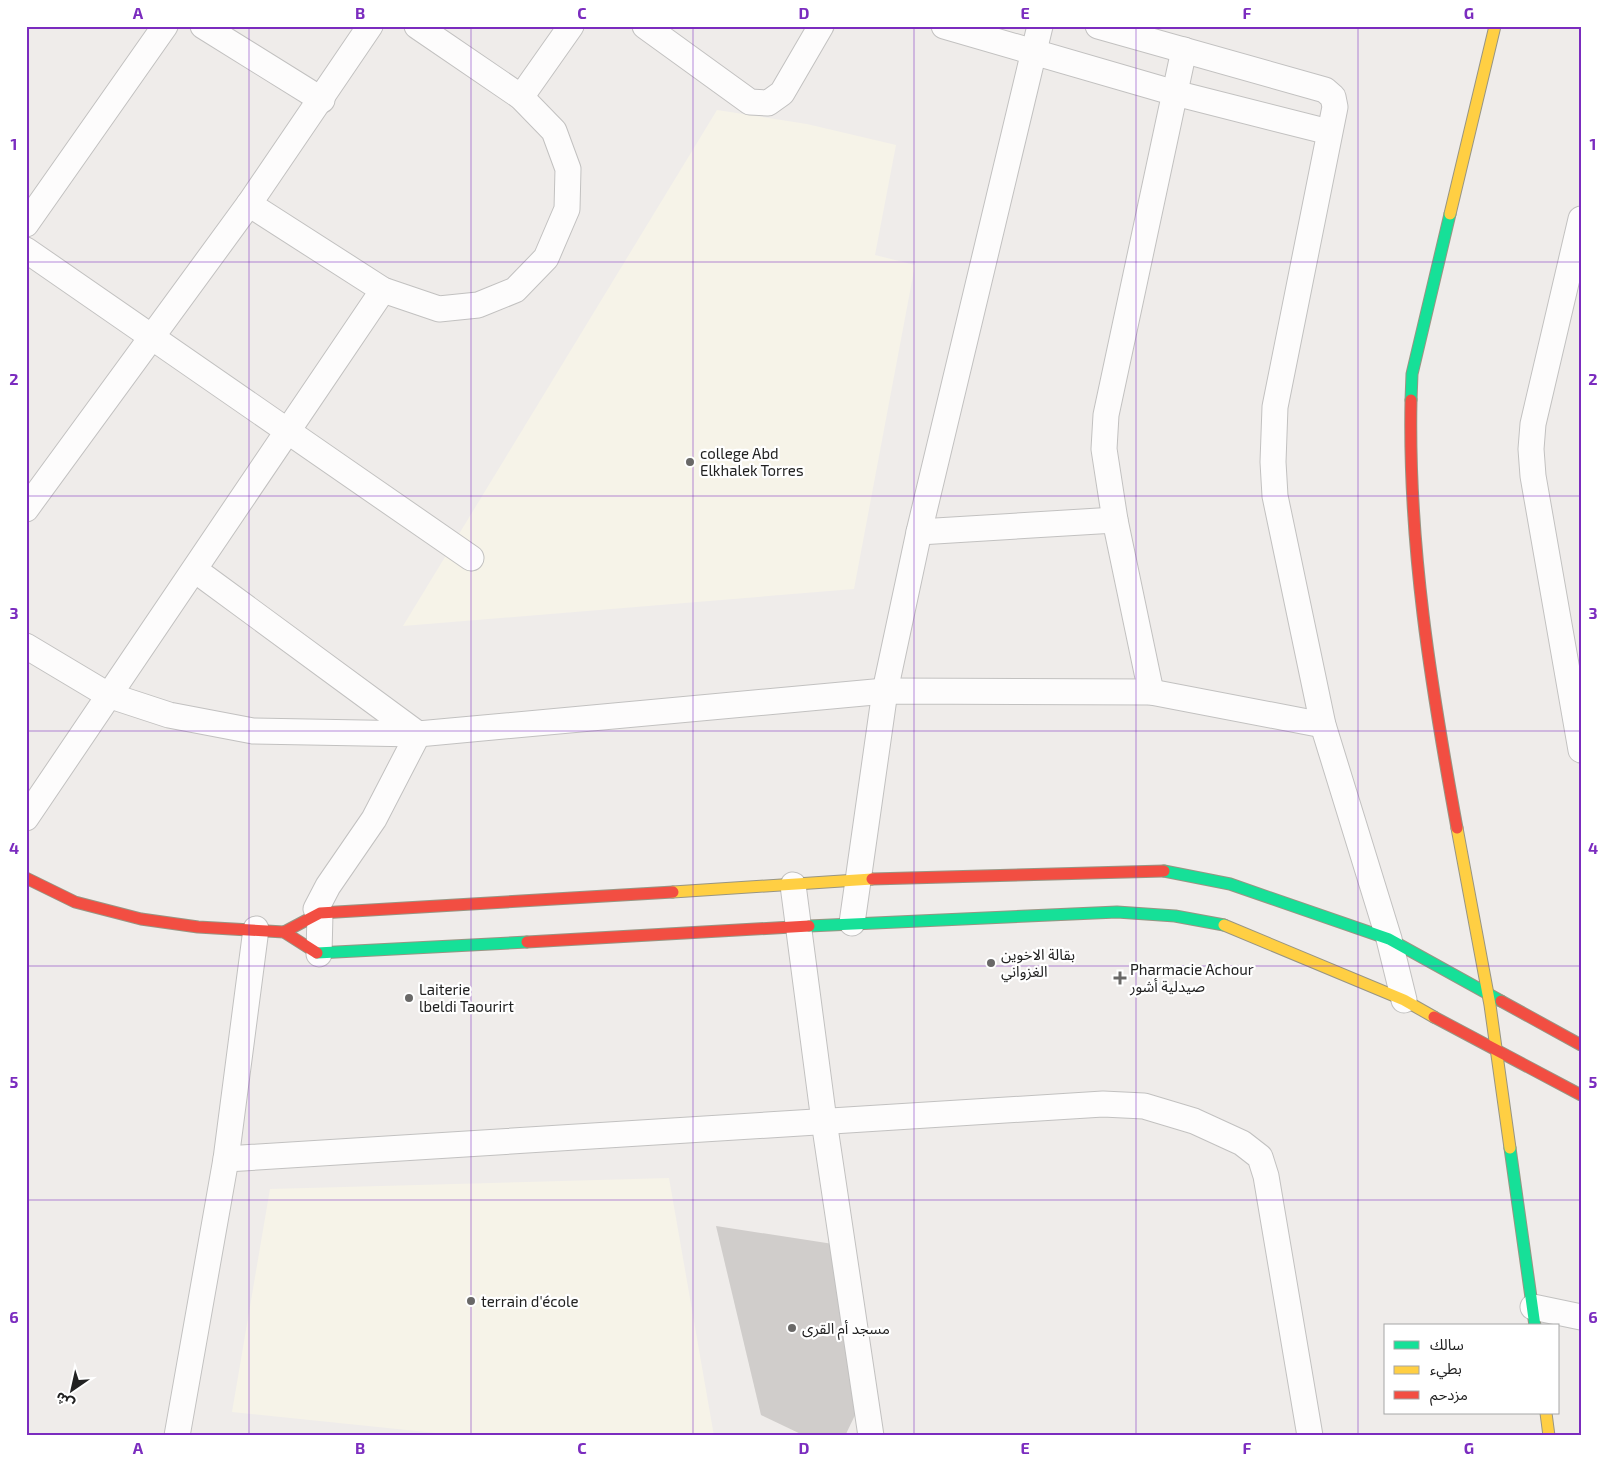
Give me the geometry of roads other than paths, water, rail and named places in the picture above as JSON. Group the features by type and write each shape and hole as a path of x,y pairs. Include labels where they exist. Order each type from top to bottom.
{"street":[{"path":"26,224 165,26"},
{"path":"203,26 322,100"},
{"path":"26,509 249,204 322,100 370,26"},
{"path":"249,204 383,290 439,309 478,305 515,290 546,258 567,209 568,169 554,131 521,97 416,26"},
{"path":"521,97 571,26"},
{"path":"644,26 750,102 768,103 782,93 821,26"},
{"path":"944,26 1035,54 1175,93 1329,132"},
{"path":"852,923 885,690 920,532 1035,54 1040,26"},
{"path":"1098,26 1325,90 1333,97 1335,107 1276,407 1273,462 1275,496 1323,725 1389,939 1404,1000"},
{"path":"1495,26 1412,374 1410,412 1411,502 1423,627 1450,794 1489,994 1534,1317 1581,1317"},
{"path":"1151,692 1116,520 1104,449 1106,415 1184,50"},
{"path":"1581,219 1533,424 1531,449 1533,476 1581,750"},
{"path":"26,250 471,558"},
{"path":"26,818 108,694 383,290"},
{"path":"920,532 1116,520"},
{"path":"194,570 418,734"},
{"path":"26,646 108,694 169,715 253,731 418,734 885,690 1151,692 1323,725"},
{"path":"319,954 320,912 316,909 328,886 374,819 418,734"},
{"path":"284,932 320,912 793,885 858,879 1168,871 1230,884 1389,939 1581,1045"},
{"path":"26,878 75,902 141,920 198,927 284,932 319,954 852,923 1117,912 1174,916 1218,923 1404,1000 1496,1052 1581,1095"},
{"path":"793,885 824,1121 870,1436"},
{"path":"177,1436 226,1158 256,929"},
{"path":"226,1158 1103,1104 1144,1106 1194,1121 1242,1143 1260,1157 1266,1176 1310,1436"},
{"path":"1546,1414 1548,1436"}],"place":[{"name":"college Abd Elkhalek Torres","path":"690,462"},
{"name":"بقالة الاخوين الغزواني","path":"991,963"},
{"name":"Pharmacie Achour صيدلية أشور","path":"1120,978"},
{"name":"Laiterie lbeldi Taourirt","path":"409,998"},
{"name":"terrain d'école","path":"471,1301"},
{"name":"مسجد أم القرى","path":"792,1328"}]}
